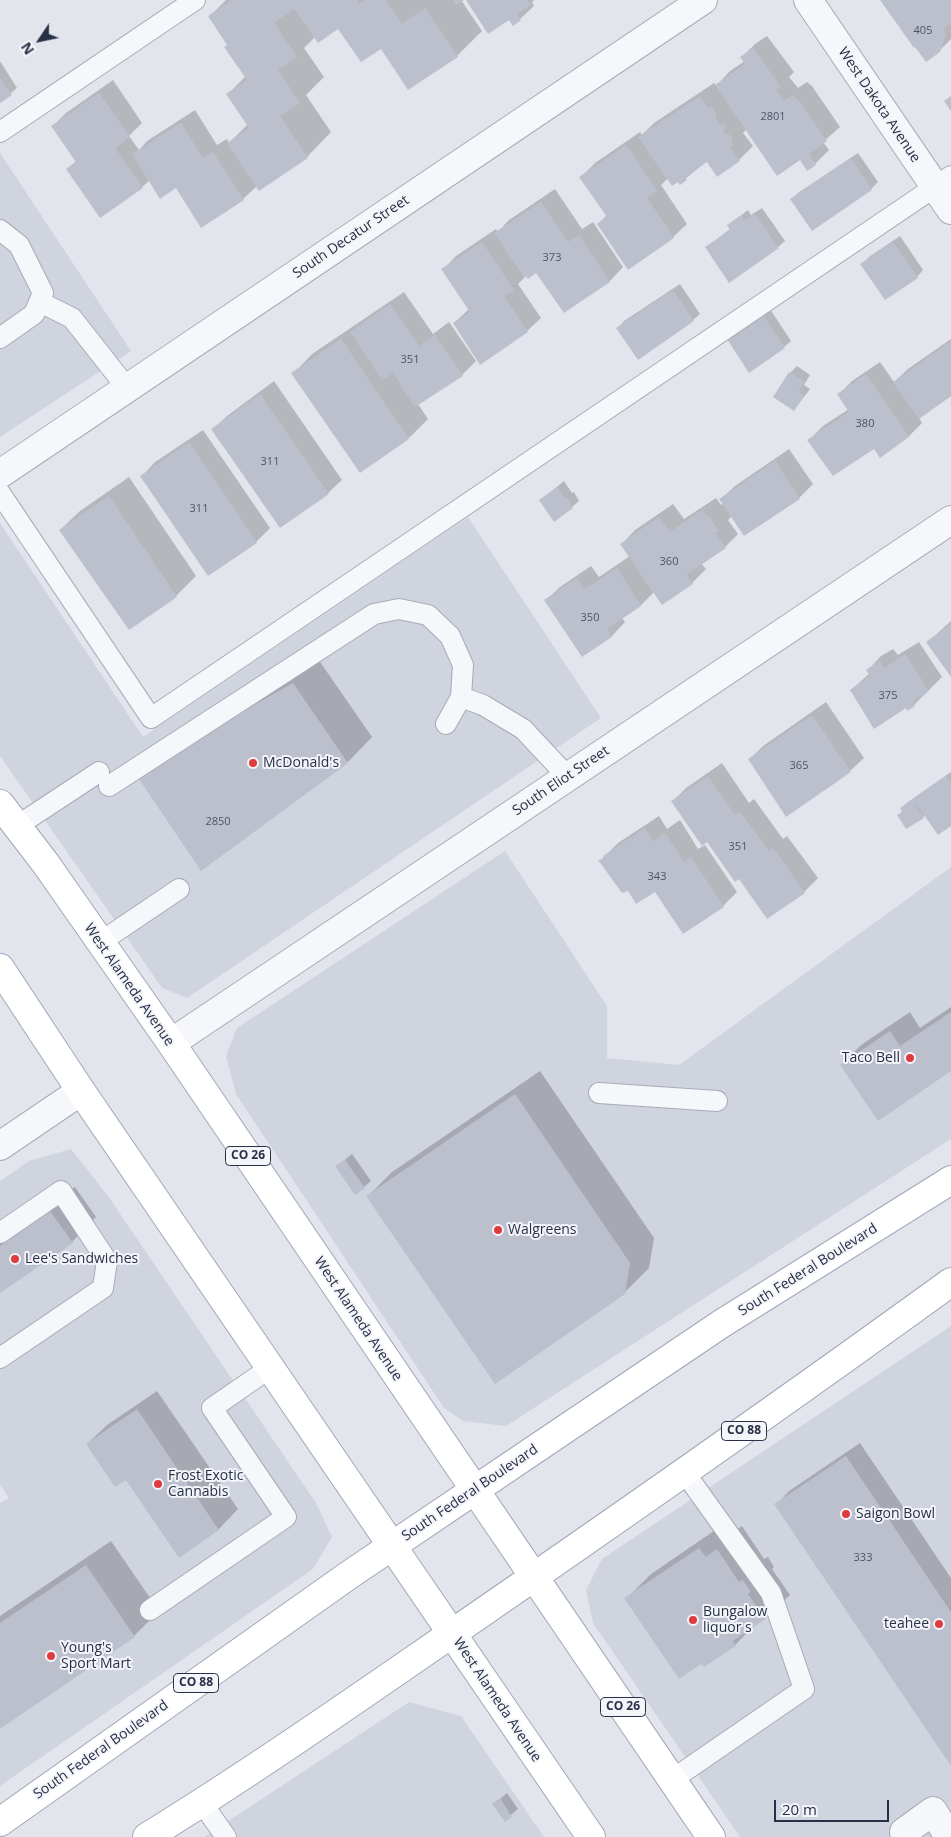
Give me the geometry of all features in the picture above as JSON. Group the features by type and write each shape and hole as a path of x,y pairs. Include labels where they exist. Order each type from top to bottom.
{"main road":[{"name":"West Alameda Avenue","path":"0,804 46,864 99,943 171,1043 711,1837"},
{"name":"West Alameda Avenue","path":"0,968 81,1091 591,1837"},
{"name":"South Federal Boulevard","path":"0,1822 474,1490 722,1324 951,1180"},
{"name":"CO 88","path":"147,1837 253,1770 535,1577 685,1473 951,1282"}],"street":[{"name":"South Decatur Street","path":"0,474 703,0"},
{"name":"West Dakota Avenue","path":"808,0 943,181 951,210"},
{"name":"South Eliot Street","path":"171,1043 951,520"},
{"path":"0,1146 81,1091"},
{"path":"904,1832 933,1811 949,1837"}],"lane":[{"path":"0,132 195,0"},
{"path":"0,493 151,718 943,181"},
{"path":"0,230 19,245 43,293 34,314 0,338"},
{"path":"40,302 72,318 127,388"},
{"path":"17,826 104,779 374,614 399,608 428,615 450,636 463,665 461,697 446,724"},
{"path":"461,697 483,705 523,729 568,777"},
{"path":"99,943 179,889"},
{"path":"599,1092 718,1101"},
{"path":"0,1233 61,1191 107,1261 103,1288 0,1358"},
{"path":"150,1610 286,1517 212,1408 270,1368"},
{"path":"673,1779 804,1689 771,1593 685,1473"},
{"path":"202,1803 226,1837"}],"shaded area":[{"path":"0,153 131,351 0,437"},
{"path":"468,517 601,718 187,998 162,988 0,756 0,523 143,737"},
{"path":"505,851 607,1006 607,1058 679,1065 951,867 951,1139 506,1426 463,1421 444,1408 236,1094 226,1056 237,1028"},
{"path":"71,1149 108,1196 316,1503 332,1537 313,1569 0,1786 0,1503 9,1498 0,1484 0,1181 29,1161"},
{"path":"951,1326 951,1837 740,1837 593,1623 586,1590 602,1559"},
{"path":"409,1702 461,1716 544,1837 204,1837"}],"building":[{"path":"232,0 357,0 359,4 365,0 386,0 402,24 425,8 458,57 408,90 381,49 361,62 338,29 318,43 294,9 274,23 297,57 278,70 300,103 280,116 308,158 259,191 227,143 249,128 226,94 247,80 224,47 227,45 208,16"},
{"path":"453,0 464,0 456,5"},
{"path":"466,0 527,0 531,5 517,14 521,20 513,26 509,20 488,34"},
{"path":"880,0 951,0 951,23 943,29 946,34 940,52 926,62"},
{"path":"753,48 781,87 776,90 784,101 793,95 827,141 809,154 816,165 807,171 800,160 777,176 715,85 745,64 740,57"},
{"path":"0,78 12,95 0,103"},
{"path":"99,93 130,137 115,148 143,188 100,218 66,169 76,162 51,126"},
{"path":"700,96 708,108 711,106 717,115 715,117 720,125 723,123 726,128 723,131 726,135 729,134 733,139 731,140 733,144 730,147 740,161 717,177 707,162 685,177 687,180 680,185 678,182 672,186 638,137"},
{"path":"951,96 951,111 944,101"},
{"path":"181,123 203,158 213,152 244,200 201,228 176,188 160,199 132,154"},
{"path":"626,145 657,191 647,198 674,238 628,270 597,224 607,217 579,177"},
{"path":"851,158 872,190 812,231 790,199"},
{"path":"541,202 568,242 579,235 610,282 564,313 536,273 528,279 526,276 524,277 494,233"},
{"path":"755,214 779,248 729,283 705,247 730,230 727,225 741,215 744,221"},
{"path":"482,242 514,290 504,296 528,332 480,365 453,323 470,312 441,269"},
{"path":"893,242 918,278 885,300 860,264"},
{"path":"673,290 694,321 638,360 616,328"},
{"path":"390,304 419,346 435,335 463,376 415,407 393,373 382,380 350,332"},
{"path":"761,312 785,348 749,373 725,336"},
{"path":"341,339 409,439 360,473 291,373"},
{"path":"951,341 951,396 919,419 893,382"},
{"path":"789,372 805,382 798,392 804,396 794,411 773,397"},
{"path":"866,374 909,437 880,458 874,449 833,476 807,440 849,412 837,394"},
{"path":"260,394 329,494 280,528 211,429"},
{"path":"189,442 257,543 208,576 140,476"},
{"path":"775,461 800,499 744,536 719,499"},
{"path":"557,487 565,499 567,497 573,508 554,522 539,500"},
{"path":"109,496 177,597 129,630 59,530"},
{"path":"702,510 707,517 709,516 719,531 715,533 726,548 686,575 693,584 662,605 620,544 659,517 670,532"},
{"path":"617,568 641,606 607,629 612,637 582,657 544,600 577,578 585,589"},
{"path":"951,624 951,677 926,642"},
{"path":"905,654 929,691 913,702 915,706 907,711 906,708 874,729 850,690 870,676 866,670 879,661 884,668"},
{"path":"293,683 348,763 201,871 135,773"},
{"path":"812,715 851,772 786,817 748,759"},
{"path":"708,776 735,815 740,812 769,851 773,848 805,893 767,919 739,879 735,882 707,842 702,846 671,801"},
{"path":"946,776 951,784 951,826 938,835 915,802 924,818 906,829 897,815 902,812 900,808"},
{"path":"645,828 653,842 665,833 684,862 691,857 724,907 683,934 655,892 636,904 628,891 622,893 598,860 605,859 603,856"},
{"path":"951,1012 951,1071 878,1121 840,1065 890,1031 900,1046"},
{"name":"Walgreens","path":"515,1094 630,1263 625,1294 495,1384 366,1196"},
{"path":"345,1160 365,1188 355,1195 335,1166"},
{"path":"50,1211 73,1243 0,1293 0,1246"},
{"name":"Frost Exotic Cannabis","path":"137,1409 219,1530 179,1558 126,1480 115,1487 86,1444"},
{"path":"846,1456 951,1612 951,1766 774,1504"},
{"path":"699,1548 706,1557 717,1549 739,1582 743,1580 751,1592 748,1594 765,1619 733,1641 736,1646 704,1667 701,1664 679,1679 624,1598"},
{"path":"86,1565 135,1637 0,1729 0,1623"},
{"path":"500,1798 512,1817 505,1822 492,1804"}],"place":[{"name":"McDonald's","path":"253,763"},
{"name":"Taco Bell","path":"910,1058"},
{"name":"Walgreens","path":"498,1230"},
{"name":"Lee's Sandwiches","path":"15,1259"},
{"name":"Frost Exotic Cannabis","path":"158,1484"},
{"name":"Saigon Bowl","path":"846,1514"},
{"name":"Bungalow liquor s","path":"693,1620"},
{"name":"teahee","path":"939,1624"},
{"name":"Young's Sport Mart","path":"51,1656"}]}
